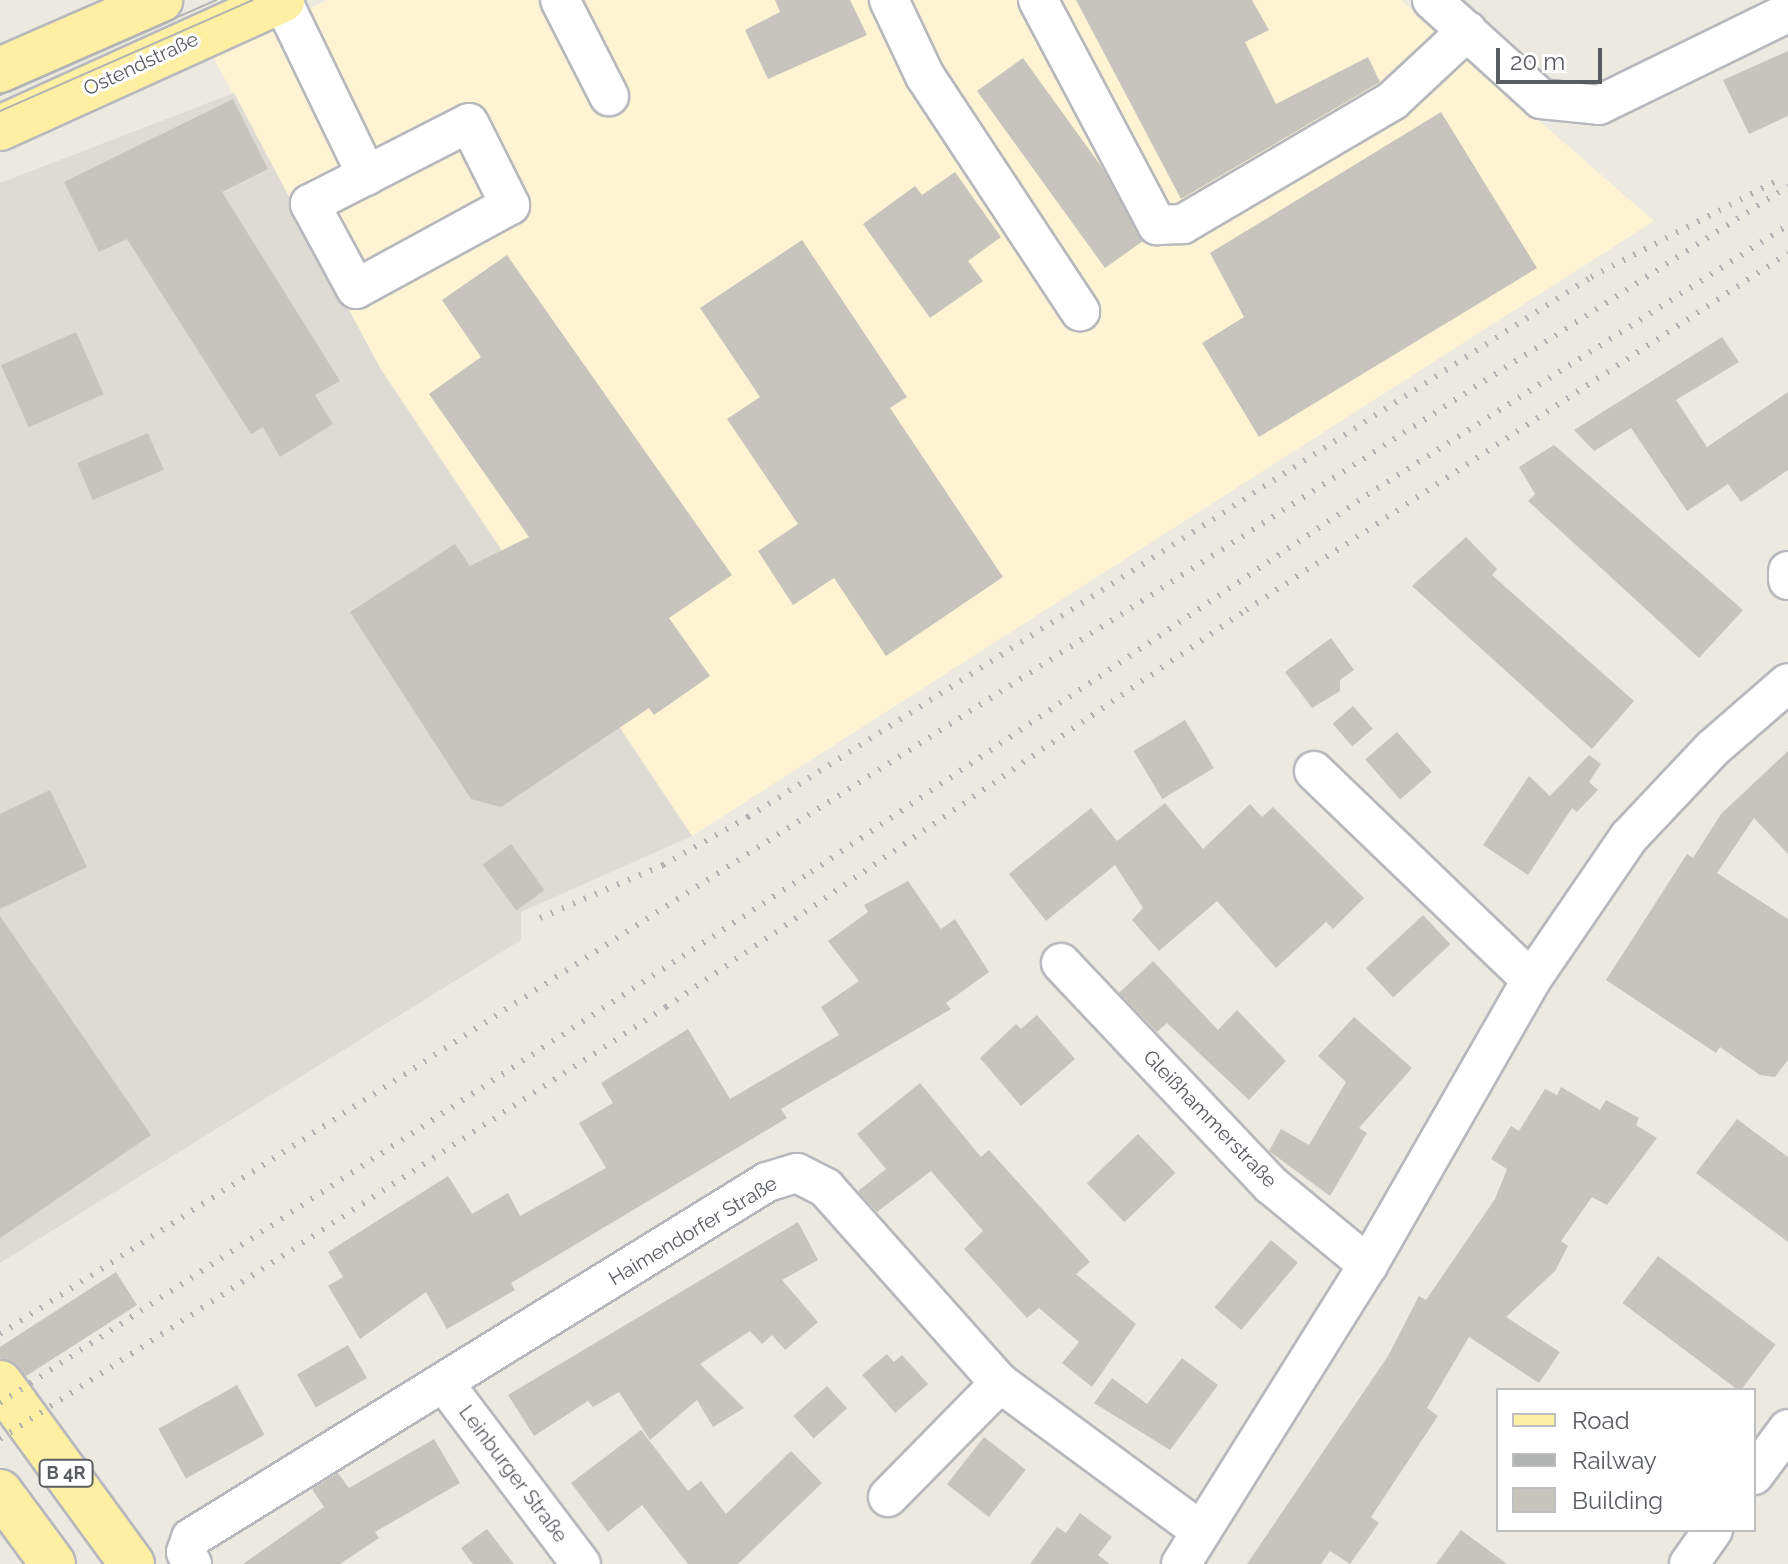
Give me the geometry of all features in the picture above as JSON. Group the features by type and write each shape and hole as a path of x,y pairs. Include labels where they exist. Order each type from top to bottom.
{"main road":[{"path":"0,70 160,0"},
{"name":"Ostendstraße","path":"0,128 282,0"},
{"name":"B 4R","path":"0,1383 132,1564"},
{"path":"0,1492 53,1564"}],"street":[{"path":"282,0 367,176"},
{"path":"560,0 609,96"},
{"path":"889,0 925,76 1080,311"},
{"path":"1038,0 1157,225 1183,224 1392,101 1467,31"},
{"path":"1432,0 1541,99 1599,105 1788,13"},
{"path":"469,123 510,205 356,289 310,204 367,176 469,123"},
{"path":"1788,571 1788,580"},
{"path":"1181,1564 1368,1265 1531,980 1629,837 1713,748 1788,683"},
{"path":"1314,771 1531,980"},
{"name":"Gleißhammerstraße","path":"1061,963 1271,1185 1368,1265"},
{"name":"Haimendorfer Straße","path":"192,1564 186,1552 191,1538 767,1182 797,1173 826,1188 1000,1383 1201,1531"},
{"name":"Leinburger Straße","path":"444,1383 581,1564"},
{"path":"888,1497 1000,1383"},
{"path":"1756,1472 1788,1429"},
{"path":"1689,1564 1712,1532"}],"shaded area":[{"path":"327,0 1401,0 1654,221 692,836 380,368 212,55"},
{"path":"234,93 380,368 692,836 521,912 521,940 0,1263 0,183"}],"building":[{"path":"775,0 850,0 867,35 768,79 745,30 780,12"},
{"path":"1076,0 1252,0 1269,30 1245,42 1276,104 1368,57 1380,82 1181,199"},
{"path":"1788,51 1788,116 1749,134 1723,80"},
{"path":"1023,58 1101,166 1143,241 1105,268 977,91"},
{"path":"233,99 268,169 222,192 340,381 315,395 333,424 280,457 263,427 251,434 127,239 99,252 64,182"},
{"path":"1441,112 1537,268 1259,437 1202,343 1244,317 1210,253"},
{"path":"955,172 1001,237 968,261 983,281 930,318 863,224 915,186 922,195"},
{"path":"802,240 907,397 890,408 1003,577 886,656 834,578 793,605 758,551 798,524 727,419 760,397 700,308"},
{"path":"507,255 732,575 669,618 710,676 654,715 649,708 501,807 471,799 350,612 455,544 470,566 529,537 429,394 481,357 442,300"},
{"path":"76,332 104,394 29,427 1,365"},
{"path":"1722,337 1739,362 1676,400 1707,447 1788,392 1788,470 1741,502 1728,484 1687,511 1631,428 1594,451 1574,430"},
{"path":"148,433 164,470 93,500 77,463"},
{"path":"1554,445 1743,610 1699,658 1528,501 1535,494 1519,467"},
{"path":"1466,537 1497,569 1492,575 1634,701 1592,749 1412,586"},
{"path":"1331,638 1354,670 1340,680 1340,691 1312,708 1285,672"},
{"path":"1353,706 1373,729 1352,746 1333,724"},
{"path":"1185,720 1214,768 1162,799 1134,751"},
{"path":"1397,732 1432,772 1400,800 1365,760"},
{"path":"1788,751 1788,854 1754,818 1717,873 1788,919 1788,1060 1775,1077 1760,1075 1720,1047 1716,1053 1606,980 1687,854 1693,858 1721,814"},
{"path":"1589,755 1601,764 1589,782 1598,790 1577,812 1572,808 1528,875 1483,845 1529,776 1550,796"},
{"path":"50,790 87,867 0,909 0,814"},
{"path":"1165,803 1203,849 1250,804 1262,817 1273,807 1364,898 1333,929 1326,922 1276,968 1217,901 1159,951 1132,920 1143,908 1115,865 1046,921 1009,874 1091,808 1117,841"},
{"path":"511,844 545,890 516,911 483,865"},
{"path":"908,881 941,929 955,919 989,972 946,1003 951,1009 781,1109 787,1118 511,1283 515,1290 447,1329 426,1292 360,1339 328,1286 343,1277 328,1252 448,1176 472,1214 508,1193 520,1216 606,1168 579,1123 613,1103 601,1083 688,1029 730,1099 839,1035 821,1007 859,981 828,941 868,912 864,905"},
{"path":"1423,915 1450,944 1393,997 1366,968"},
{"path":"0,916 151,1135 0,1238"},
{"path":"1153,961 1218,1030 1237,1010 1286,1061 1249,1100 1167,1023 1157,1032 1119,993"},
{"path":"1037,1015 1075,1059 1021,1106 980,1058 1016,1024 1021,1029"},
{"path":"1354,1017 1412,1068 1359,1128 1367,1133 1330,1196 1269,1151 1281,1129 1309,1145 1346,1082 1318,1056"},
{"path":"920,1083 981,1157 989,1150 1090,1262 1076,1274 1136,1324 1092,1387 1062,1363 1079,1342 1039,1308 1027,1318 964,1249 983,1231 931,1171 877,1212 858,1191 886,1169 857,1134"},
{"path":"1561,1087 1600,1110 1606,1100 1639,1118 1636,1125 1657,1138 1607,1205 1592,1197 1561,1241 1568,1246 1555,1271 1506,1317 1560,1352 1539,1383 1469,1337 1427,1408 1438,1416 1371,1517 1379,1523 1350,1564 1330,1551 1321,1564 1247,1564 1388,1356 1419,1296 1426,1300 1495,1199 1507,1169 1491,1159 1511,1126 1519,1131 1545,1089 1557,1095"},
{"path":"1737,1119 1788,1157 1788,1242 1696,1173"},
{"path":"1138,1134 1176,1173 1124,1222 1087,1183"},
{"path":"798,1222 818,1260 782,1280 818,1322 785,1350 772,1335 762,1344 750,1331 700,1364 744,1408 713,1427 697,1400 650,1440 619,1392 593,1407 588,1401 534,1436 508,1395"},
{"path":"1271,1240 1298,1262 1241,1330 1214,1307"},
{"path":"1658,1256 1775,1344 1743,1388 1735,1388 1622,1303"},
{"path":"116,1272 137,1305 26,1376 0,1358 0,1347"},
{"path":"348,1345 367,1378 316,1407 297,1374"},
{"path":"887,1354 894,1362 902,1355 928,1384 895,1413 862,1375"},
{"path":"1182,1358 1218,1385 1170,1450 1094,1403 1112,1378 1147,1404"},
{"path":"237,1385 265,1435 186,1478 158,1429"},
{"path":"827,1386 847,1408 814,1438 794,1416"},
{"path":"641,1430 688,1491 701,1481 726,1514 791,1451 822,1483 738,1564 688,1564 642,1505 608,1532 571,1483"},
{"path":"984,1437 1026,1470 989,1517 947,1484"},
{"path":"434,1439 460,1483 375,1532 379,1538 340,1564 243,1564 324,1507 312,1489 338,1473 349,1488"},
{"path":"1080,1513 1112,1537 1098,1555 1110,1564 1030,1564 1057,1527 1066,1533"},
{"path":"487,1529 514,1564 473,1564 461,1548"},
{"path":"1461,1530 1507,1564 1436,1564"}],"tram line":[{"path":"0,95 216,0"},
{"path":"0,111 253,0"}],"railway":[{"path":"540,918 663,865 748,817 1591,277 1778,180"},
{"path":"0,1334 1788,186"},
{"path":"0,1403 811,872 1367,495 1788,225"},
{"path":"0,1439 666,1007 1246,610 1788,253"}]}
